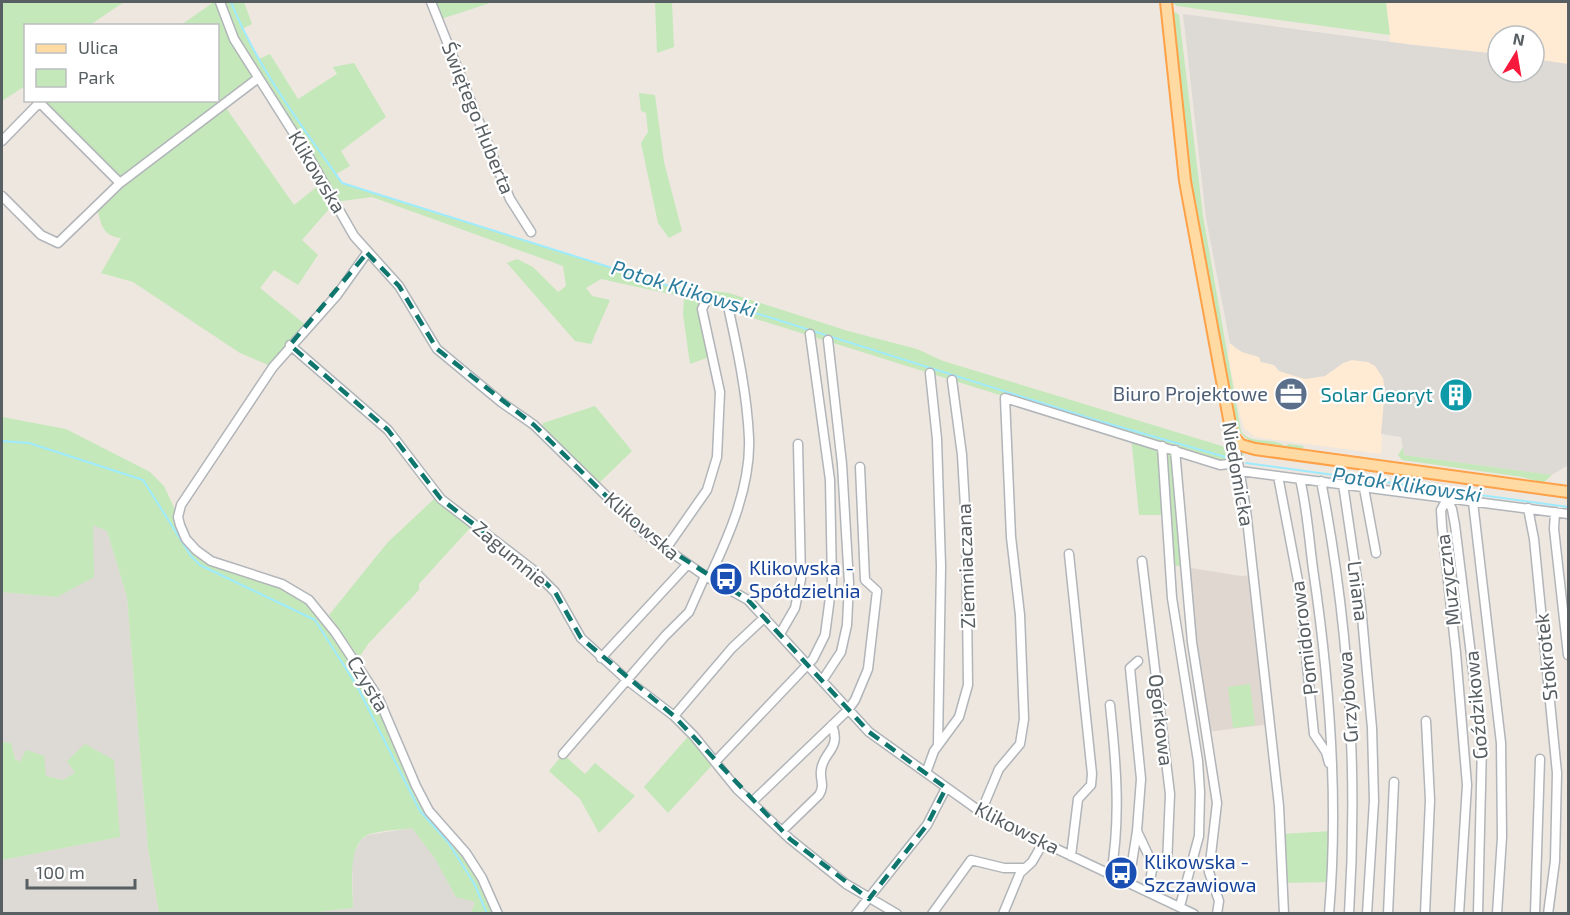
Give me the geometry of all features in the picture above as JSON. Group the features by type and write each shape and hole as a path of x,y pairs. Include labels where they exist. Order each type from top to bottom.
{"main road":[{"name":"Niedomicka","path":"1166,2 1193,236 1233,435 1237,442"},
{"path":"1237,442 1255,449 1569,492"}],"street":[{"name":"Klikowska","path":"220,2 234,39 257,79 310,159 354,236 399,286 437,349 501,402 534,425 645,534 707,577 748,600 869,732 981,812 1188,911"},
{"name":"Świętego Huberta","path":"431,2 510,199 531,232"},
{"path":"2,196 41,236 58,243 120,183 257,79"},
{"path":"2,141 37,105 42,105 120,183"},
{"path":"290,345 337,295 367,253"},
{"path":"665,549 707,490 717,457 720,392 702,309 705,303"},
{"path":"563,754 665,636 689,612 729,536 742,490 749,437 729,311"},
{"path":"715,762 813,659 825,635 832,582 828,459 810,334"},
{"path":"822,681 841,652 847,625 849,583 842,464 828,340"},
{"name":"Czysta","path":"290,345 181,505 178,516 186,539 211,561 282,584 309,600 360,667 378,697 429,811 466,853 482,878 498,914"},
{"name":"Zagumnie","path":"290,345 388,430 441,499 532,569 555,592 581,638 627,680 674,716 752,802 782,831 846,884 897,914"},
{"name":"Ziemniaczana","path":"930,373 937,439 941,566 938,744"},
{"name":"Ziemniaczana","path":"926,773 938,744 952,729 959,717 968,685 966,524 962,455 952,380"},
{"path":"981,812 995,784 999,769 1020,744 1024,719 1019,605 1011,537 1005,398 1220,465 1278,476 1569,514"},
{"name":"Niedomicka","path":"1237,442 1279,806 1284,914"},
{"path":"780,634 795,608 801,579 798,444"},
{"path":"1161,446 1172,598 1198,761 1200,792 1199,836 1188,911"},
{"path":"1174,450 1192,642 1217,803 1209,872 1219,901 1217,914"},
{"path":"752,802 848,710 868,669 877,591 865,580 860,467"},
{"name":"Pomidorowa","path":"1278,476 1299,586 1314,734 1328,757 1333,796"},
{"name":"Pomidorowa","path":"1300,479 1321,621 1333,796 1329,914"},
{"name":"Grzybowa","path":"1321,482 1335,564 1348,683 1354,794 1349,914"},
{"name":"Lniana","path":"1343,484 1361,606 1372,728 1374,801 1367,914"},
{"path":"1364,488 1376,553"},
{"name":"Muzyczna","path":"1447,499 1441,510 1442,527 1467,785 1459,914"},
{"name":"Goździkowa","path":"1447,499 1452,509 1455,525 1479,710 1482,794 1478,914"},
{"name":"Goździkowa","path":"1473,502 1501,743 1502,837 1497,914"},
{"name":"Stokrotek","path":"1528,508 1534,539 1557,773 1555,861 1548,914"},
{"name":"Stokrotek","path":"1555,512 1554,529 1569,655"},
{"path":"1069,554 1092,774 1091,785 1078,799 1071,856"},
{"name":"Ogórkowa","path":"1142,561 1171,814 1167,865 1153,866"},
{"path":"601,658 688,564"},
{"path":"674,716 732,648 765,616"},
{"path":"1130,882 1137,831 1141,768 1130,668 1138,661"},
{"path":"1110,705 1117,772 1116,834 1111,874"},
{"path":"1425,914 1430,800 1426,721"},
{"path":"782,831 819,795 823,787 821,771 835,742 832,725"},
{"path":"1535,914 1540,759"},
{"path":"1388,914 1394,782"},
{"path":"856,914 927,825 946,788"},
{"path":"1137,831 1153,866 1148,891"},
{"path":"1003,914 1023,868 1032,862 1043,843"},
{"path":"932,914 971,860 1004,868 1023,868"}],"highlighted area":[{"path":"367,253 399,286 437,349 534,425 645,534 748,600 869,732 946,788 927,825 869,899 790,839 674,716 581,638 555,592 532,569 441,499 388,430 290,345"}],"shaded area":[{"path":"1386,2 1568,2 1568,64 1546,61 1546,24 1486,24 1486,53 1390,42"},
{"path":"1183,14 1486,53 1486,84 1546,84 1546,61 1568,64 1568,465 1552,475 1404,455 1401,437 1381,434 1385,390 1383,378 1375,366 1368,362 1352,360 1343,363 1325,376 1305,379 1279,371 1274,365 1261,362 1259,357 1242,352 1230,343 1206,218"},
{"path":"1230,343 1236,349 1259,357 1261,362 1274,365 1279,371 1305,379 1325,376 1343,363 1352,360 1368,362 1375,366 1383,378 1385,390 1381,454 1255,437 1244,428 1240,415 1228,356"},
{"path":"93,524 107,531 127,597 148,848 159,913 2,913 2,860 120,837 75,773 63,780 46,776 15,759 11,743 2,742 2,592 57,597"},
{"path":"1185,567 1241,576 1253,575 1270,724 1207,732"},
{"path":"412,828 434,856 456,897 475,901 471,913 300,914 353,908 352,858 361,840 368,835"}],"green space":[{"path":"2,2 124,2 91,24 24,24 24,87 2,101"},
{"path":"214,2 244,2 252,24 242,29 259,59 270,54 298,99 337,74 333,67 354,63 386,117 341,151 350,166 336,174 342,183 670,286 729,293 848,331 917,349 943,361 1235,450 1237,443 1244,455 1228,462 1227,466 1175,450 1185,567 1171,565 1166,515 1139,515 1131,436 705,303 712,356 690,364 683,314 684,297 601,279 586,288 592,296 610,300 591,344 575,341 507,263 517,259 533,267 558,292 566,286 563,266 372,197 335,202 302,240 318,255 298,285 274,270 260,288 307,326 273,367 240,353 133,282 101,273 121,238 106,232 101,224 97,207 119,183 55,118 55,111 43,102 219,102 219,24 182,24","holes":["257,80 323,182 294,205 224,105"]},
{"path":"431,2 493,2 438,20"},
{"path":"655,2 672,2 674,47 657,53"},
{"path":"1171,2 1386,2 1390,35 1177,6"},
{"path":"1175,12 1179,15 1203,216 1241,431 1245,436 1256,440 1280,443 1285,446 1289,444 1304,446 1300,452 1271,448 1253,442 1245,437 1234,421 1195,216 1173,16"},
{"path":"639,93 655,95 664,162 682,231 669,238 658,223 641,143 648,132 646,113 641,111"},
{"path":"595,406 632,451 596,486 541,430 543,423"},
{"path":"2,417 66,429 150,472 164,486 191,545 204,555 282,584 309,600 359,667 423,797 469,858 498,913 471,913 475,902 456,897 434,857 412,828 370,834 362,839 357,846 352,866 353,908 300,914 159,913 148,848 127,597 107,531 93,525 94,577 57,597 2,592"},
{"path":"1403,447 1404,455 1552,475 1543,483 1522,477 1402,460 1398,455"},
{"path":"434,499 470,528 419,584 419,590 368,644 359,658 329,615 388,542"},
{"path":"1250,684 1255,725 1233,728 1228,687"},
{"path":"691,733 715,762 668,813 644,787"},
{"path":"2,742 11,743 15,759 20,762 26,750 44,756 46,776 63,780 75,773 67,761 85,744 114,760 120,837 2,860"},
{"path":"563,754 585,774 595,763 635,796 599,833 580,799 549,771"},
{"path":"1332,831 1331,882 1283,883 1281,834"}],"waterway":[{"name":"Potok Klikowski","path":"231,2 267,73 342,183 1099,421 1229,458"},
{"path":"2,441 29,443 143,480 191,556 200,565 315,620 357,686 420,811 448,842 475,885 487,914"},
{"name":"Potok Klikowski","path":"1246,463 1568,507"}],"place":[{"name":"Biuro Projektowe","path":"1291,394"},
{"name":"Solar Georyt","path":"1456,395"},
{"name":"Klikowska - Spółdzielnia","path":"726,579"},
{"name":"Klikowska - Szczawiowa","path":"1121,873"}]}
